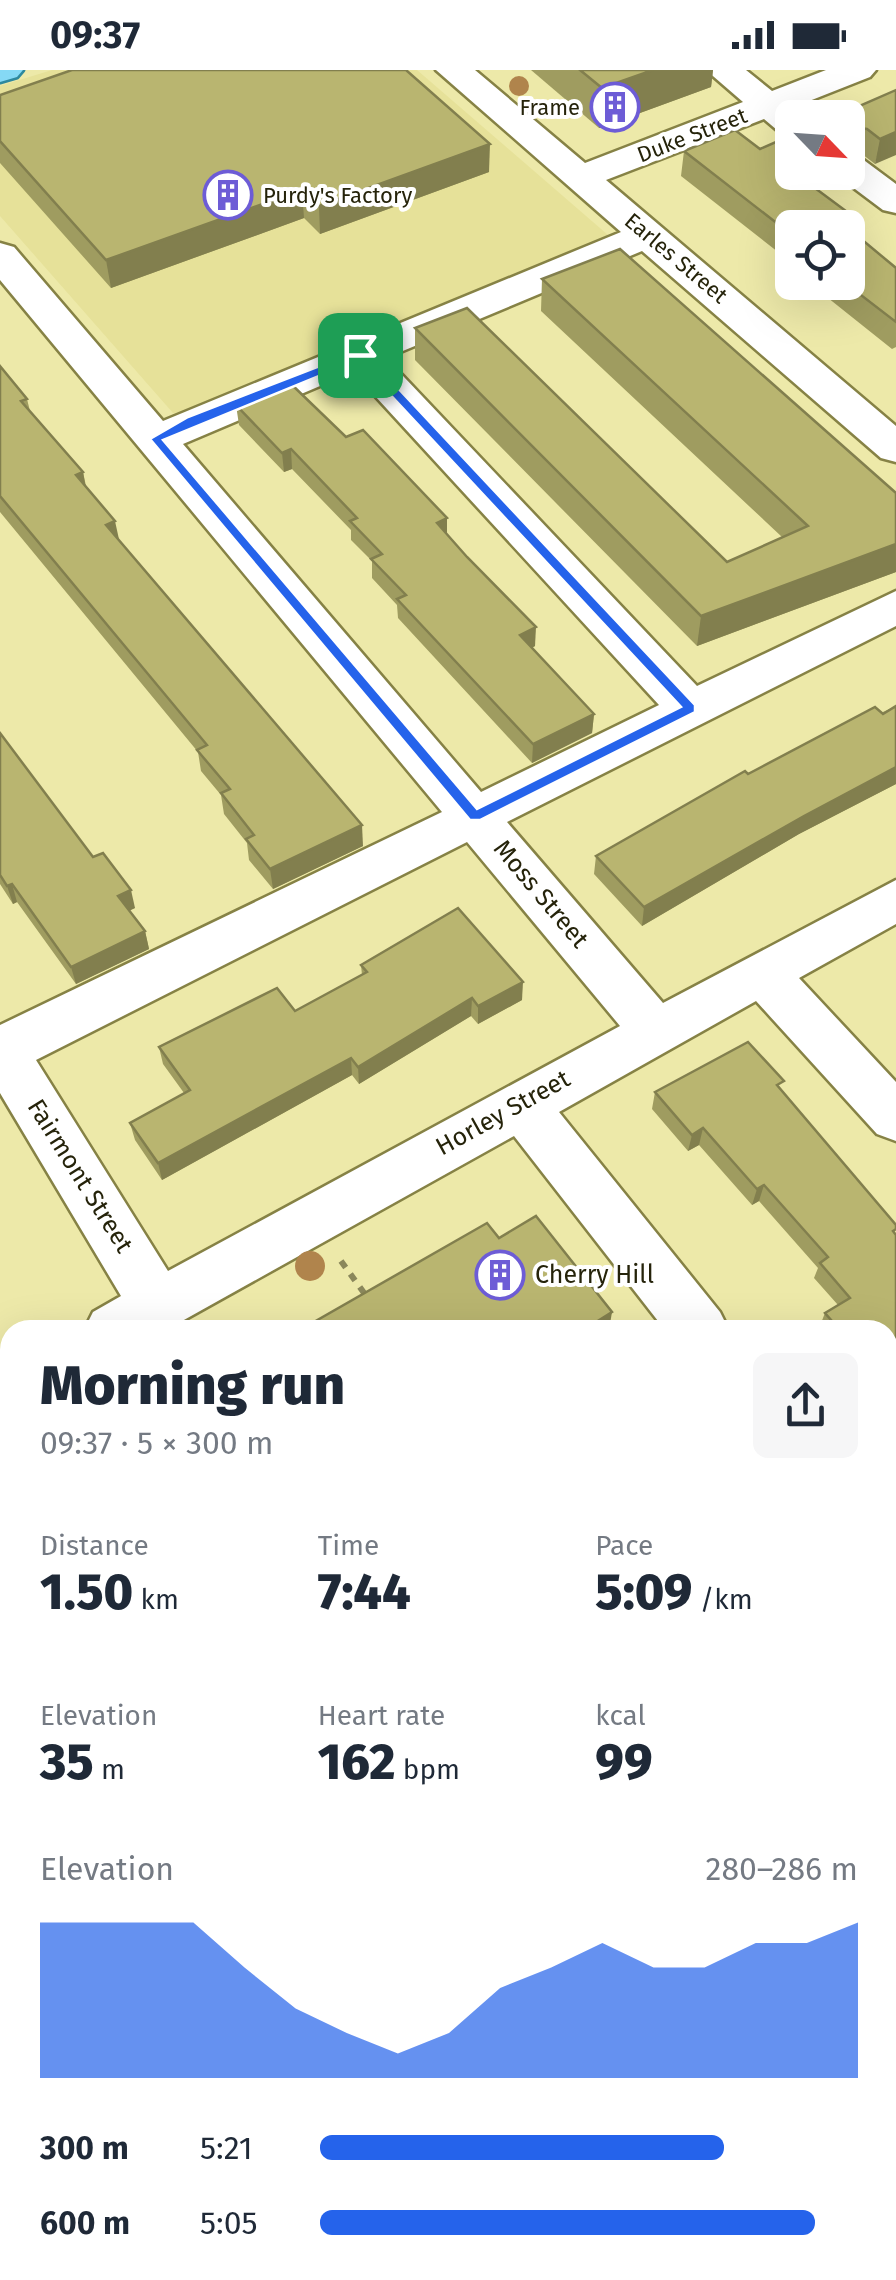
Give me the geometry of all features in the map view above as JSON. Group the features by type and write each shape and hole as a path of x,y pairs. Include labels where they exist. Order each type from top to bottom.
{"street":[{"name":"Earles Street","path":"454,70 896,448"},
{"path":"724,70 775,110"},
{"name":"Duke Street","path":"805,100 858,70"},
{"name":"Duke Street","path":"581,177 775,116"},
{"path":"865,179 896,202"},
{"path":"156,439 193,420 650,234"},
{"name":"Moss Street","path":"0,255 654,1030"},
{"path":"360,355 690,708"},
{"path":"856,414 896,396"},
{"path":"2,1049 896,607"},
{"name":"Horley Street","path":"135,1318 520,1103 896,900"},
{"path":"762,972 896,1118"},
{"name":"Fairmont Street","path":"2,1049 135,1318"},
{"path":"520,1103 692,1320"}],"path":[{"path":"340,1262 369,1300"}],"shaded area":[{"path":"52,70 417,70 608,235 603,244 191,411 173,413 0,216 0,86"}],"building":[{"name":"Purdy's Factory","path":"72,70 406,70 490,144 319,206 302,190 106,260 0,141 0,95"},
{"path":"580,70 653,70 602,88"},
{"path":"896,90 896,132 880,139 865,129 865,104"},
{"path":"735,130 760,149 775,142 775,190 818,190 845,210 775,210 775,222 684,151"},
{"path":"865,242 896,268 896,322 865,298"},
{"path":"620,249 896,493 896,544 701,616 415,328 467,308 727,562 808,526 542,279"},
{"path":"0,366 27,399 21,401 83,472 76,475 115,521 106,525 362,825 270,869 246,839 254,835 221,793 230,789 197,750 207,745 0,496"},
{"path":"289,382 346,437 363,430 447,518 437,523 536,627 520,635 594,714 533,744 397,599 406,595 371,559 382,554 350,521 357,518 291,449 282,453 236,405"},
{"path":"896,706 896,767 644,907 596,856 745,771 748,774 875,707 883,714"},
{"path":"0,733 93,857 103,853 131,890 118,896 145,931 71,967 12,884 7,886 0,875"},
{"path":"458,908 523,982 478,1006 472,998 358,1067 351,1058 158,1163 130,1123 190,1090 159,1047 277,988 295,1011 367,972 361,965"},
{"path":"748,1042 784,1081 777,1085 896,1225 896,1320 831,1320 825,1313 850,1298 820,1263 828,1257 764,1185 757,1189 703,1128 692,1135 655,1092"},
{"path":"536,1216 612,1312 599,1320 317,1320 487,1223 499,1238"}],"place":[{"name":"Frame","path":"615,107"},
{"name":"Purdy's Factory","path":"228,195"},
{"name":"Cherry Hill","path":"500,1275"}],"route":[{"path":"360,355 690,708 475,816 156,439 193,420 360,355"}]}
